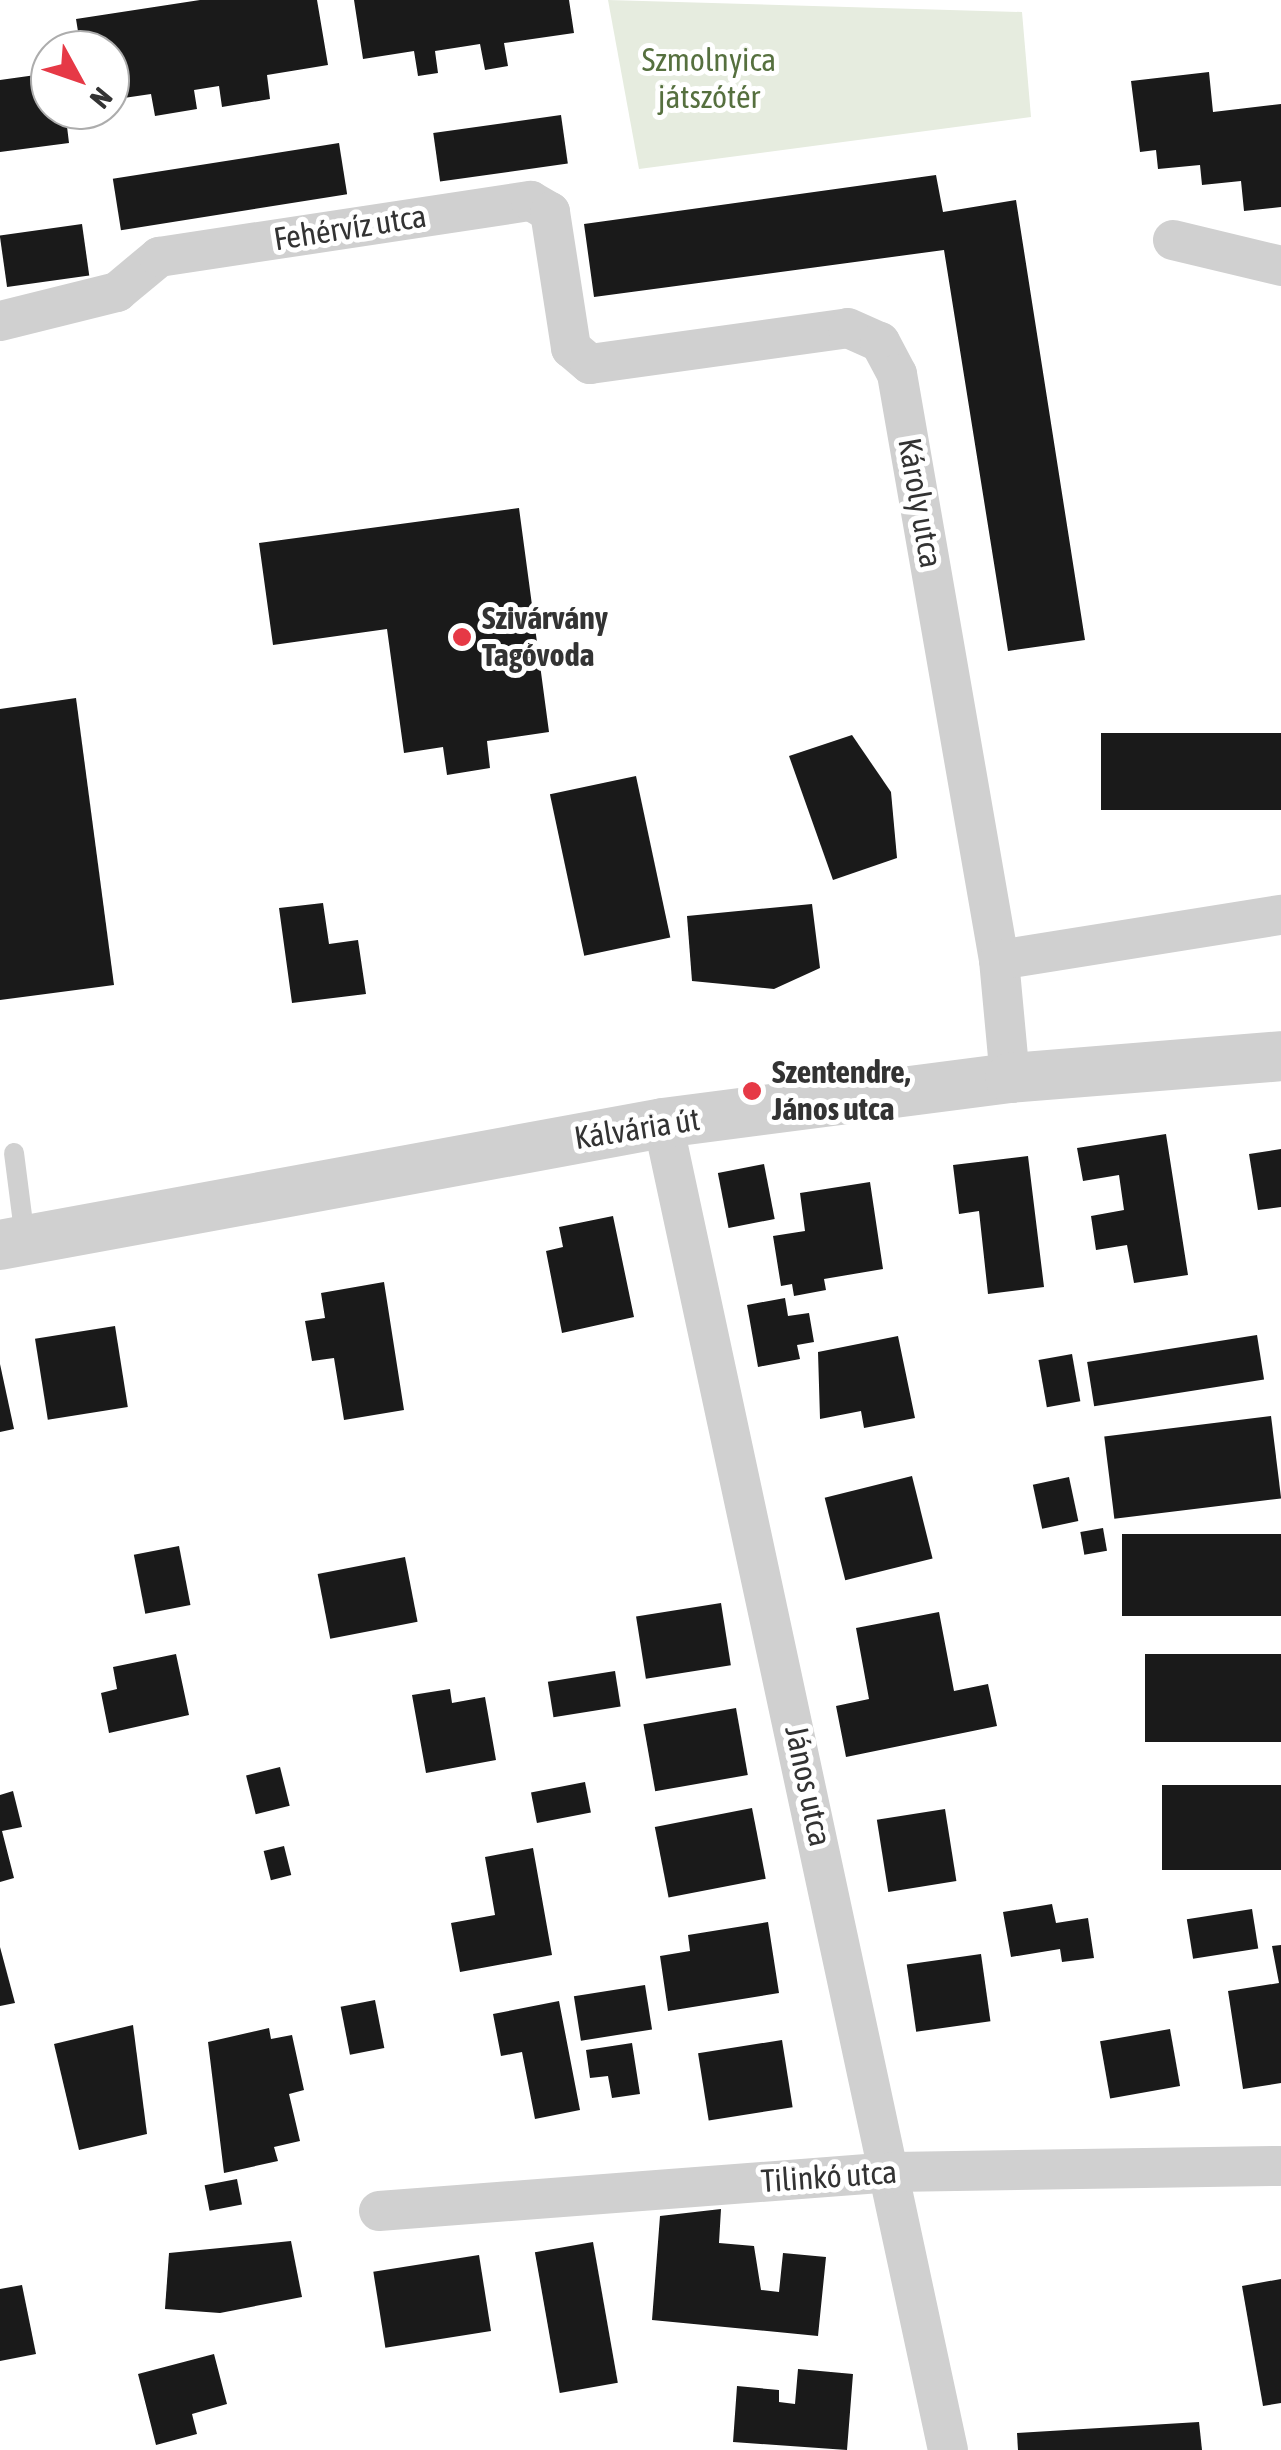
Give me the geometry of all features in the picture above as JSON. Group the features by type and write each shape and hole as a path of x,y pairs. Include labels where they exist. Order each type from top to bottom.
{"street":[{"name":"Fehérvíz utca","path":"0,320 117,292 159,257 530,200 550,212 571,348 590,364"},
{"path":"1172,240 1281,266"},
{"name":"Károly utca","path":"590,364 848,328 880,342 898,374 999,960 1010,1078"},
{"path":"999,960 1281,915"},
{"name":"Kálvária út","path":"12,1242 662,1123 1010,1078 1281,1056"},
{"name":"János utca","path":"662,1123 893,2172 948,2450"},
{"name":"Tilinkó utca","path":"378,2212 893,2172 1281,2166"}],"lane":[{"path":"12,1242 14,1153"}],"green space":[{"name":"Szmolnyica játszótér","path":"608,0 1022,12 1031,117 639,169"}],"building":[{"path":"200,0 317,0 328,65 267,75 270,99 222,107 219,86 194,90 197,109 155,116 151,94 130,97 130,30 78,30 76,19"},
{"path":"354,0 569,0 574,33 504,43 508,66 485,70 480,44 435,51 438,73 418,76 414,51 363,59"},
{"path":"1209,72 1213,112 1281,104 1281,207 1244,211 1241,181 1202,185 1200,165 1158,169 1156,150 1140,152 1131,81"},
{"path":"30,76 30,130 67,130 69,143 0,152 0,80"},
{"path":"561,115 568,164 440,181 433,133"},
{"path":"339,143 347,194 121,230 113,179"},
{"path":"936,175 943,212 1016,200 1085,640 1008,651 944,250 594,297 584,224"},
{"path":"82,224 89,275 7,287 0,236"},
{"name":"Szivárvány Tagóvoda","path":"519,508 549,732 487,741 490,768 447,775 443,747 404,753 387,629 273,645 259,543"},
{"path":"76,698 114,985 0,1000 0,709"},
{"path":"1101,733 1281,733 1281,810 1101,810"},
{"path":"852,735 891,792 897,858 833,880 789,756"},
{"path":"636,776 670,937 584,956 550,794"},
{"path":"323,903 329,944 358,940 366,994 292,1003 279,908"},
{"path":"812,904 820,968 774,989 692,981 687,916"},
{"path":"1166,1134 1188,1275 1134,1283 1127,1245 1096,1250 1091,1216 1124,1210 1119,1175 1083,1181 1077,1148"},
{"path":"1281,1149 1281,1207 1258,1210 1249,1154"},
{"path":"1028,1156 1044,1287 988,1294 979,1211 959,1214 953,1165"},
{"path":"764,1164 775,1219 729,1228 718,1173"},
{"path":"870,1182 883,1269 824,1279 826,1290 794,1296 792,1284 781,1286 773,1236 805,1231 800,1193"},
{"path":"613,1216 634,1317 562,1333 546,1251 563,1247 559,1227"},
{"path":"384,1282 404,1410 344,1420 334,1358 312,1361 305,1321 325,1318 321,1293"},
{"path":"785,1298 788,1316 809,1313 814,1342 797,1345 800,1359 758,1367 747,1305"},
{"path":"115,1326 128,1407 48,1420 35,1339"},
{"path":"1257,1335 1264,1379 1094,1406 1087,1362"},
{"path":"898,1336 915,1418 864,1428 861,1411 820,1419 818,1352"},
{"path":"1072,1354 1080,1401 1047,1407 1039,1360"},
{"path":"0,1364 14,1429 0,1432"},
{"path":"1271,1416 1281,1498 1114,1519 1104,1436"},
{"path":"912,1476 933,1558 845,1580 825,1498"},
{"path":"1069,1477 1078,1521 1042,1529 1033,1485"},
{"path":"1103,1528 1107,1551 1084,1555 1080,1532"},
{"path":"1122,1534 1281,1534 1281,1616 1122,1616"},
{"path":"179,1546 190,1605 145,1614 134,1555"},
{"path":"405,1557 418,1622 330,1639 318,1574"},
{"path":"721,1603 731,1665 646,1679 636,1616"},
{"path":"939,1612 954,1691 988,1684 997,1726 846,1757 836,1706 869,1699 856,1628"},
{"path":"176,1654 189,1715 109,1733 101,1693 117,1689 113,1667"},
{"path":"1145,1654 1281,1654 1281,1742 1145,1742"},
{"path":"615,1671 621,1707 553,1717 548,1682"},
{"path":"450,1689 452,1703 485,1697 496,1760 426,1773 412,1695"},
{"path":"736,1708 748,1775 655,1791 643,1724"},
{"path":"280,1767 290,1806 256,1814 246,1775"},
{"path":"585,1782 591,1812 537,1823 531,1792"},
{"path":"1162,1785 1281,1785 1281,1870 1162,1870"},
{"path":"13,1791 22,1827 2,1831 14,1878 0,1882 0,1795"},
{"path":"752,1808 766,1879 669,1898 655,1827"},
{"path":"945,1809 956,1881 888,1892 877,1820"},
{"path":"284,1846 291,1875 271,1880 264,1851"},
{"path":"533,1848 552,1955 460,1972 451,1923 495,1915 485,1857"},
{"path":"1052,1904 1056,1923 1088,1918 1094,1958 1062,1962 1060,1949 1011,1957 1003,1912"},
{"path":"1252,1909 1258,1949 1193,1959 1187,1919"},
{"path":"768,1922 779,1993 668,2011 660,1956 690,1951 688,1935"},
{"path":"1281,1945 1281,2083 1243,2089 1228,1991 1279,1983 1272,1946"},
{"path":"0,1947 15,2003 0,2006"},
{"path":"981,1954 990,2021 916,2032 907,1964"},
{"path":"645,1985 652,2029 581,2041 574,1996"},
{"path":"375,2000 384,2048 350,2055 341,2007"},
{"path":"559,2001 580,2110 535,2119 522,2052 501,2056 493,2014"},
{"path":"133,2025 147,2134 79,2150 54,2044"},
{"path":"269,2028 271,2039 292,2035 304,2090 289,2094 300,2141 274,2147 278,2161 224,2173 208,2042"},
{"path":"1170,2029 1180,2086 1110,2098 1100,2041"},
{"path":"782,2040 793,2107 709,2120 698,2053"},
{"path":"632,2043 640,2094 612,2098 608,2076 590,2078 586,2050"},
{"path":"237,2179 242,2205 210,2211 205,2185"},
{"path":"721,2209 719,2243 754,2246 761,2290 779,2292 783,2253 826,2257 818,2336 652,2320 660,2216"},
{"path":"291,2241 302,2297 220,2313 165,2309 169,2253"},
{"path":"593,2242 618,2383 560,2393 535,2252"},
{"path":"479,2255 491,2331 385,2348 373,2272"},
{"path":"1281,2279 1281,2403 1263,2406 1242,2286"},
{"path":"22,2285 36,2354 0,2361 0,2289"},
{"path":"214,2354 227,2404 192,2414 197,2434 156,2445 138,2374"},
{"path":"798,2369 853,2374 847,2450 733,2442 737,2386 779,2390 779,2402 795,2404"},
{"path":"1199,2422 1202,2450 1018,2450 1017,2433"}],"place":[{"name":"Szivárvány Tagóvoda","path":"462,637"},
{"name":"Szentendre, János utca","path":"752,1091"}]}
